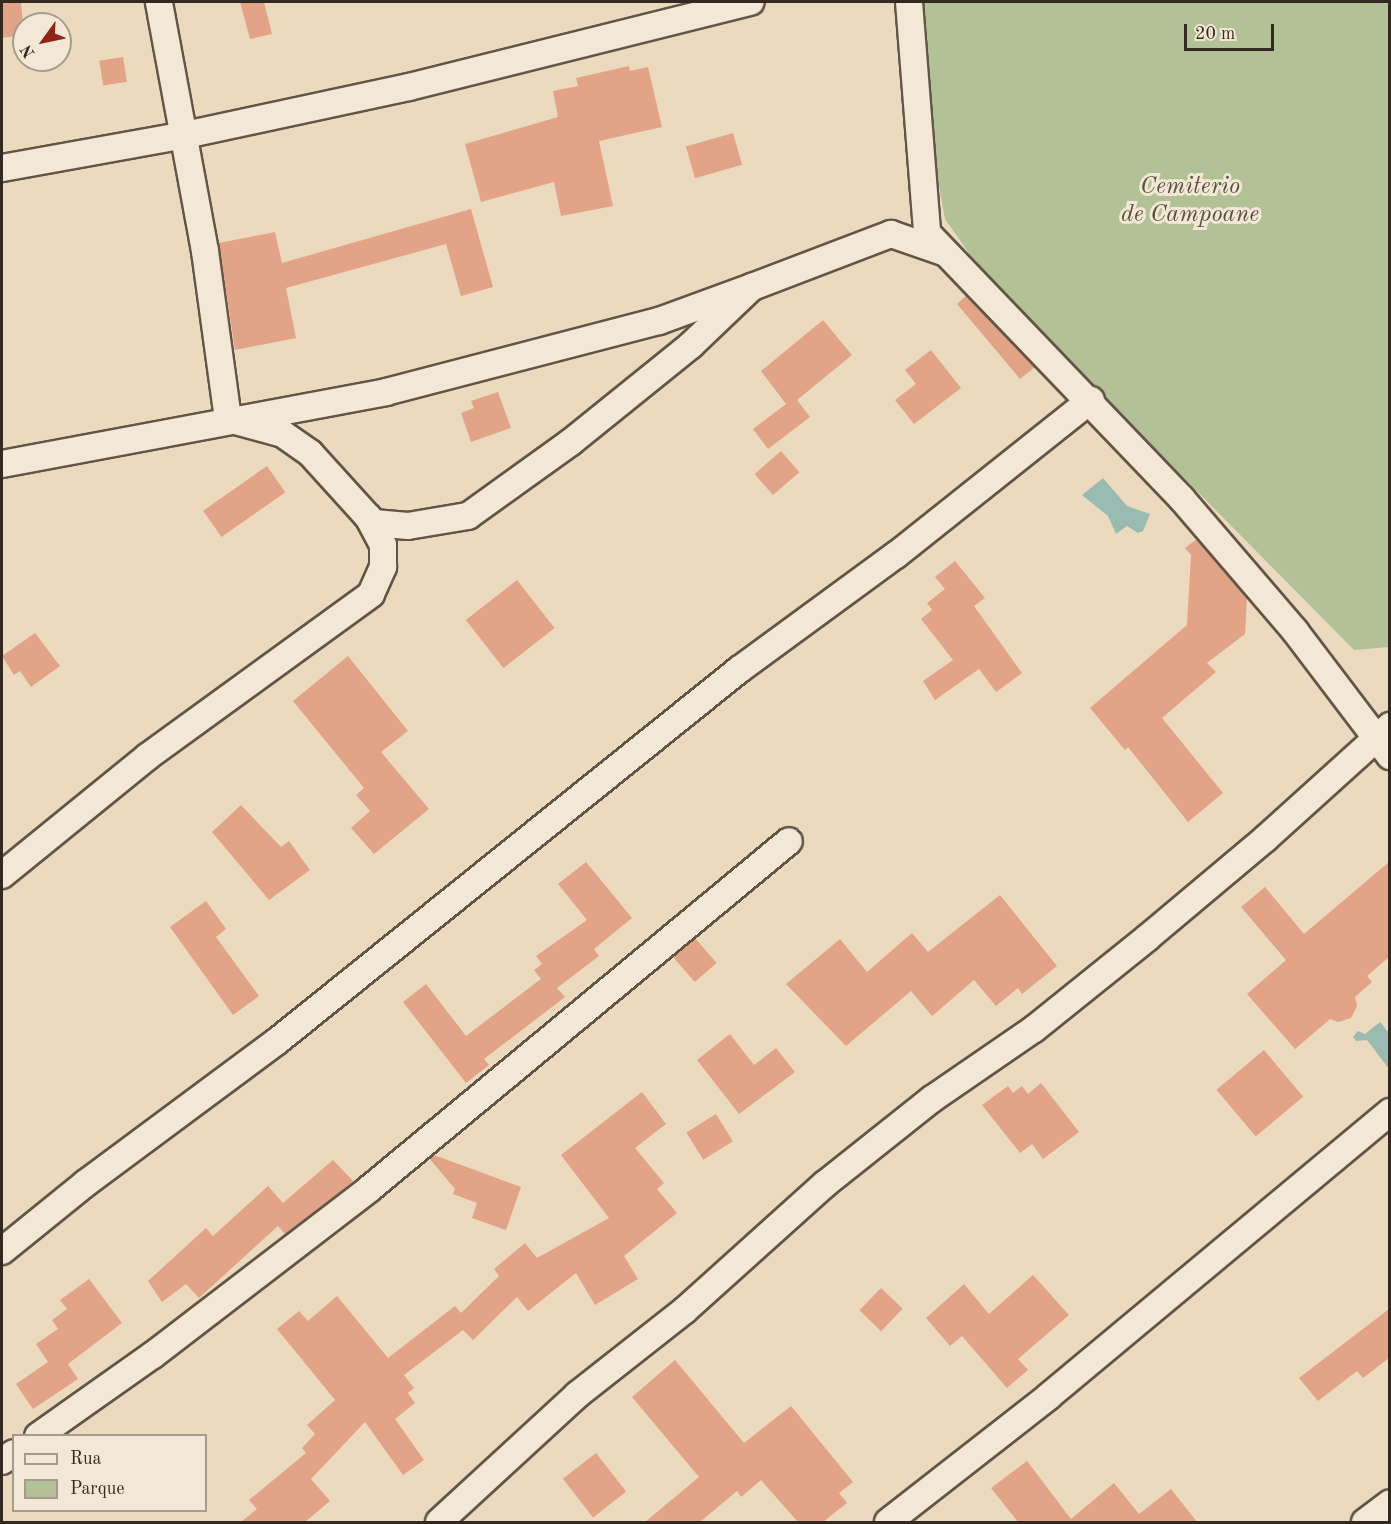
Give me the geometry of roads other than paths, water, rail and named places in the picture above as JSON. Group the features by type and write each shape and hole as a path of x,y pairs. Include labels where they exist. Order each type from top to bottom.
{"street":[{"path":"159,2 185,135 228,419"},
{"path":"2,168 185,135 409,87 751,2"},
{"path":"439,1522 577,1395 685,1310 825,1184 932,1099 1034,1029 1385,740 1295,631 1091,400 927,233 909,2"},
{"path":"2,464 182,432 228,419 386,392 659,321 891,234 946,254"},
{"path":"228,419 261,426 299,444 374,523 408,525 468,516 570,442 691,345 752,287"},
{"path":"2,1251 86,1183 276,1042 740,669 896,555 1091,400"},
{"path":"299,444 297,423 318,403"},
{"path":"2,875 147,757 371,594 383,567 383,545 368,517"},
{"path":"41,1434 153,1355 369,1190 789,841"},
{"path":"888,1522 1049,1396 1389,1112"},
{"path":"1365,1522 1389,1503"}],"water":[{"path":"1103,478 1127,506 1150,514 1143,531 1138,533 1127,526 1116,534 1108,516 1082,495"},
{"path":"1380,1022 1389,1033 1389,1069 1367,1040 1356,1041 1353,1037 1358,1031 1365,1034"}],"park label":[{"name":"Cemiterio de Campoane","path":"1190,202"}]}
